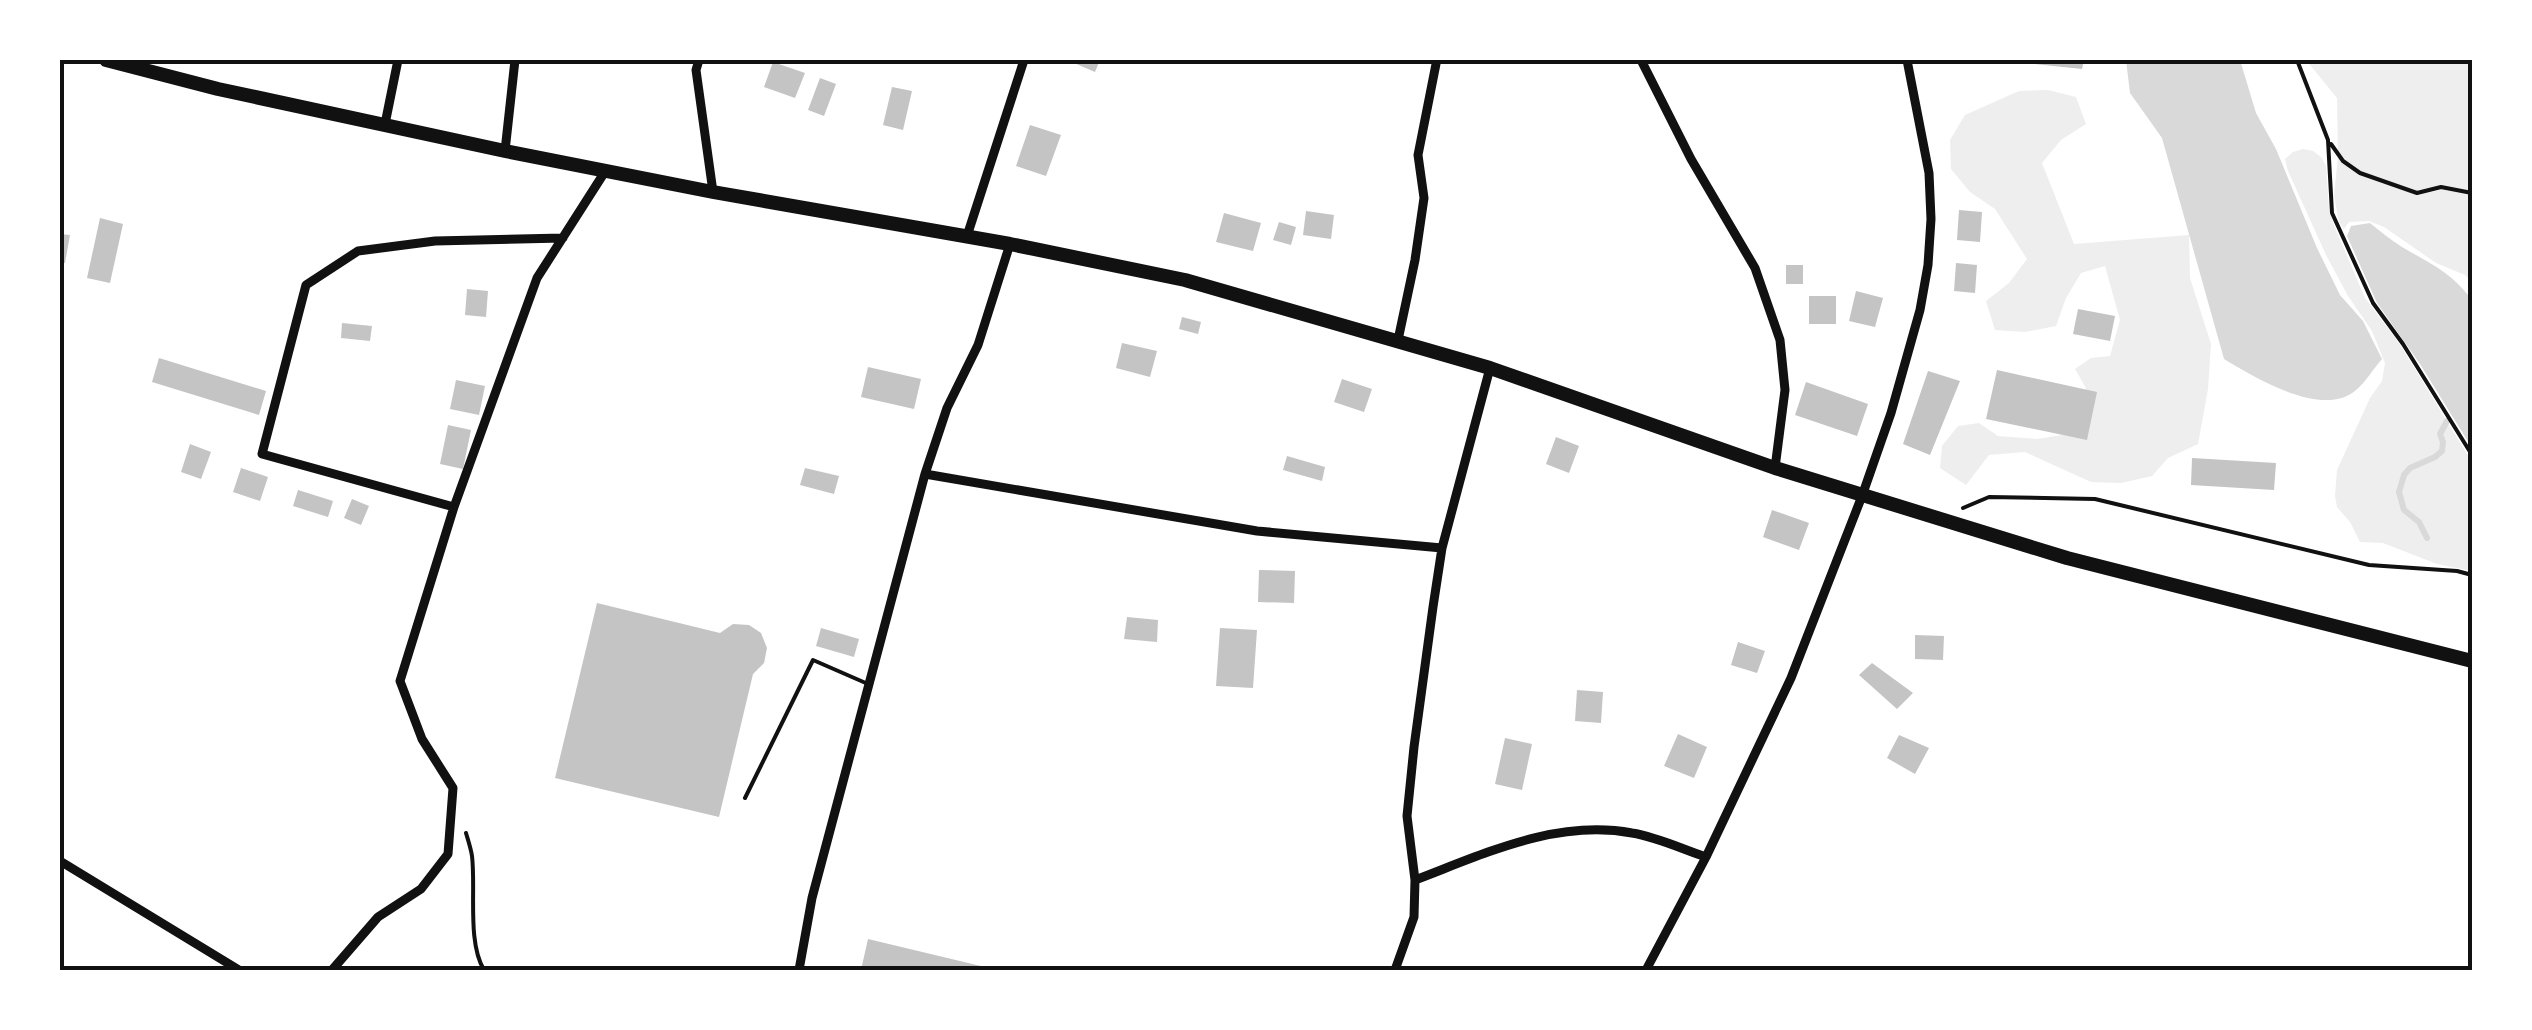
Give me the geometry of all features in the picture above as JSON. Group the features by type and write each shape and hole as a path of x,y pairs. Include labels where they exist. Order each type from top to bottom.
{"main road":[{"path":"106,60 218,89 505,150 1185,280 1490,368 1775,468 2067,558 2472,660"}],"street":[{"path":"384,124 398,60"},
{"path":"505,150 515,60"},
{"path":"698,60 696,70 714,192"},
{"path":"967,236 1024,60"},
{"path":"1642,60 1755,268 1780,340 1785,390 1775,468"},
{"path":"1646,970 1706,857 1791,678 1862,496 1920,310 1928,265 1929,173 1907,60"},
{"path":"1398,340 1424,198 1418,154 1436,64"},
{"path":"332,970 378,916 421,889 448,854 453,788 422,738 400,681 454,508 538,278 606,170"},
{"path":"454,508 262,454 306,285 358,252 435,240 563,238"},
{"path":"799,970 812,898 924,474 947,408 978,345 1010,244"},
{"path":"1395,970 1414,917 1415,880 1407,816 1442,548 1490,368"},
{"path":"924,474 1257,531 1442,548"},
{"path":"1415,880 1542,835 1587,829 1634,833 1706,857"},
{"path":"60,860 239,970"}],"lane":[{"path":"744,798 813,660 868,684"}],"path":[{"path":"2297,60 2328,140 2342,160 2360,174 2417,193 2441,188 2472,193"},
{"path":"2328,140 2332,213 2373,303 2472,455"},
{"path":"1953,523 1964,506 1989,496 2096,499 2369,564 2457,570 2472,575"},
{"path":"463,822 472,855 478,960 484,970"}],"shaded area":[{"path":"2126,60 2240,60 2256,113 2276,149 2317,248 2340,295 2363,321 2382,359 2356,390 2342,398 2308,398 2271,385 2224,359 2162,138 2130,93"},
{"path":"2306,60 2472,60 2472,283 2384,227 2369,221 2349,222 2344,229 2334,196 2337,98"},
{"path":"2048,90 2076,97 2086,124 2061,140 2042,163 2074,244 2189,235 2190,278 2211,344 2198,444 2168,458 2152,476 2121,483 2091,482 2025,452 1989,455 1966,485 1940,468 1942,446 1958,426 1979,423 1998,436 2037,439 2074,433 2086,388 2075,369 2091,358 2110,356 2120,320 2105,266 2081,273 2056,326 2025,332 1995,330 1986,301 2009,283 2027,259 1995,209 1970,192 1951,169 1950,140 1965,115 2019,91"},
{"path":"2303,149 2313,151 2326,166 2333,223 2365,298 2399,343 2472,462 2472,571 2437,564 2383,543 2360,542 2337,507 2337,470 2370,398 2382,381 2385,363 2372,331 2326,255 2288,171 2285,159"},
{"path":"2370,223 2448,275 2472,300 2472,448 2377,303 2347,236 2351,226"}],"building":[{"path":"1067,60 1100,60 1095,72"},
{"path":"2084,60 2082,69 2025,63"},
{"path":"773,62 805,73 795,98 764,87"},
{"path":"820,78 836,84 824,116 808,110"},
{"path":"892,87 912,91 903,130 883,125"},
{"path":"1030,125 1061,135 1046,176 1016,166"},
{"path":"1959,210 1982,212 1980,242 1957,240"},
{"path":"1306,211 1334,215 1331,239 1303,235"},
{"path":"1224,213 1261,223 1253,251 1216,242"},
{"path":"100,218 123,224 110,283 87,278"},
{"path":"1279,222 1296,227 1291,245 1273,240"},
{"path":"60,234 70,235 65,263 60,262"},
{"path":"1956,263 1977,265 1975,293 1954,291"},
{"path":"1786,265 1803,265 1803,284 1786,284"},
{"path":"467,289 488,291 486,317 465,315"},
{"path":"1856,291 1883,298 1875,327 1849,321"},
{"path":"1809,296 1836,296 1836,324 1809,324"},
{"path":"2078,309 2115,316 2110,341 2073,334"},
{"path":"1182,317 1201,322 1198,334 1179,329"},
{"path":"342,323 372,326 370,341 341,338"},
{"path":"1122,343 1157,351 1150,377 1116,368"},
{"path":"159,358 266,391 259,415 152,382"},
{"path":"868,367 921,379 914,409 861,397"},
{"path":"1997,370 2097,392 2087,440 1986,419"},
{"path":"1928,371 1960,381 1930,455 1903,444"},
{"path":"1342,379 1372,389 1364,412 1334,402"},
{"path":"456,380 485,386 479,415 450,409"},
{"path":"1806,382 1868,404 1857,436 1795,415"},
{"path":"448,425 471,430 463,469 440,464"},
{"path":"1556,437 1579,446 1569,473 1546,464"},
{"path":"190,444 211,452 201,479 181,472"},
{"path":"1287,456 1325,467 1322,481 1283,470"},
{"path":"2192,458 2276,463 2274,490 2191,485"},
{"path":"241,468 268,477 260,501 233,492"},
{"path":"805,468 839,476 834,494 800,485"},
{"path":"298,490 333,501 328,517 293,506"},
{"path":"352,499 369,506 361,525 344,518"},
{"path":"1772,510 1809,523 1799,550 1763,537"},
{"path":"1259,570 1295,571 1294,603 1258,602"},
{"path":"597,603 720,633 733,624 749,625 761,633 767,648 764,663 753,674 719,817 555,778"},
{"path":"1127,617 1158,620 1157,642 1124,639"},
{"path":"821,628 859,639 854,657 816,646"},
{"path":"1220,628 1257,630 1253,688 1216,686"},
{"path":"1915,635 1944,636 1943,660 1915,659"},
{"path":"1738,642 1765,651 1757,673 1731,665"},
{"path":"1872,663 1913,693 1897,709 1859,675"},
{"path":"1577,690 1603,692 1601,723 1575,721"},
{"path":"1678,734 1707,747 1694,778 1664,766"},
{"path":"1899,735 1929,748 1915,774 1887,758"},
{"path":"1505,738 1532,744 1522,790 1495,784"},
{"path":"868,939 985,967 861,970"}],"waterway":[{"path":"2427,538 2419,522 2404,510 2399,492 2410,468 2442,451 2440,434 2447,421"}]}
